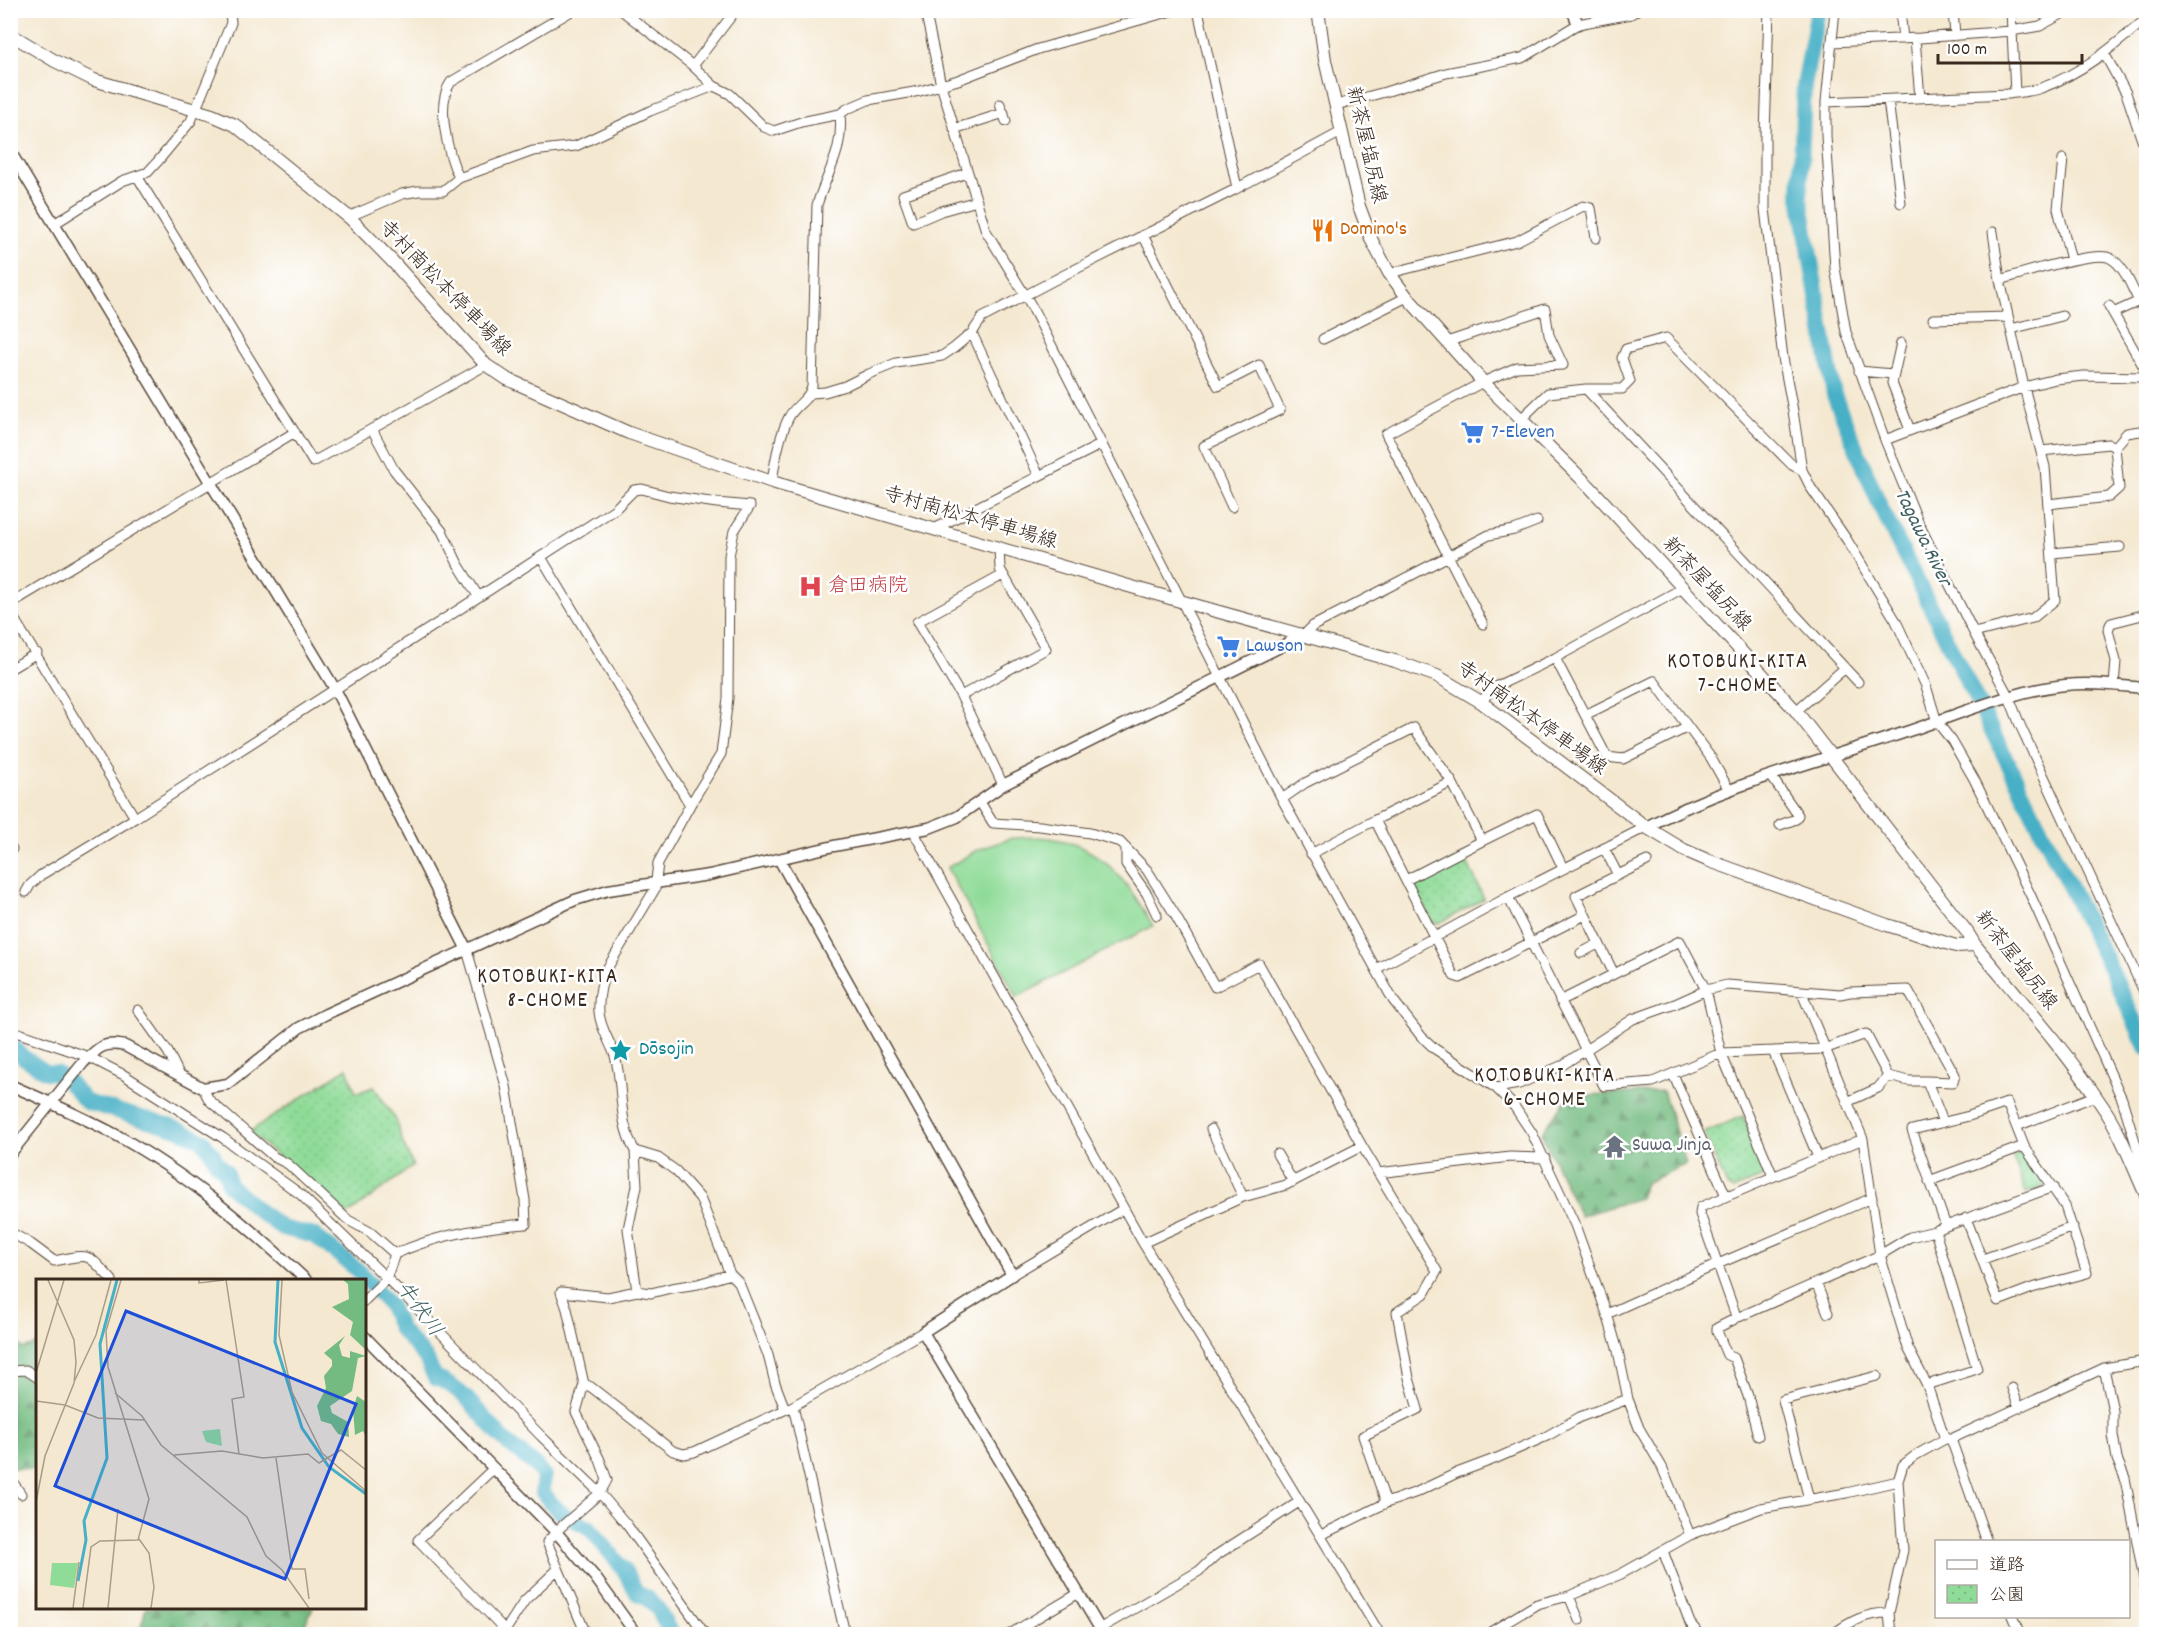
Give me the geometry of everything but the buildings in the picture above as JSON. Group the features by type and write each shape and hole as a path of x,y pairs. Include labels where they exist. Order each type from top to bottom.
{"main road":[{"name":"新茶屋塩尻線","path":"1318,10 1325,60 1362,216 1390,275 1483,382 1590,488 1796,711 1975,945 2095,1096 2117,1130 2146,1193"},
{"name":"寺村南松本停車場線","path":"10,34 55,61 94,80 212,115 235,125 348,217 393,262 486,365 507,379 628,433 772,482 1395,661 1437,676 1480,702 1646,827 1684,850 1887,925 1956,946 1975,945"}],"street":[{"path":"54,224 122,181 148,172 191,121 231,23 230,10"},
{"path":"459,178 443,118 445,90 451,82 573,10"},
{"path":"621,10 693,66 714,86 730,94 764,127 774,130 840,114 868,100 941,85 1038,49 1161,12 1175,10"},
{"path":"693,66 736,10"},
{"path":"925,10 941,85 986,231 1026,296 1282,799 1393,1000 1421,1036 1435,1049 1496,1088 1514,1106 1532,1133 1575,1225 1607,1314 1618,1351 1628,1399 1639,1428 1662,1467 1690,1535"},
{"path":"1198,10 1237,188"},
{"path":"1572,10 1578,24"},
{"path":"1336,105 1446,73 1522,58 1578,24 1631,14 1637,10"},
{"path":"1769,10 1764,135 1765,209 1783,358 1802,470 1811,488 1847,540 1896,621 1941,721 1974,779 2030,894 2122,1099 2146,1177"},
{"path":"1835,10 1826,102 1828,170 1835,268 1846,332 1858,371 1919,524 2020,725 2146,996"},
{"path":"1900,10 1903,39"},
{"path":"1953,10 1954,36"},
{"path":"2011,10 2015,93"},
{"path":"1832,42 1915,39 2011,31 2040,26 2069,10"},
{"path":"1826,102 2015,93 2038,89 2071,76 2146,19"},
{"path":"1915,39 1920,98"},
{"path":"2104,53 2126,93 2146,152"},
{"path":"348,217 402,194 418,191 443,191 459,178 533,151 576,146 650,111 714,86"},
{"path":"1888,100 1900,203"},
{"path":"954,129 1003,113"},
{"path":"772,482 782,433 790,415 811,393 817,205 838,152 842,132 840,114"},
{"path":"811,393 825,392 845,386 896,363 942,356 972,333 982,318 1237,188 1341,132"},
{"path":"10,151 335,689 467,950 506,1086 525,1200 526,1224 488,1227 408,1248 395,1254 387,1279 366,1298"},
{"path":"2062,159 2058,209 2071,260"},
{"path":"967,173 903,195 913,223 941,211 977,201"},
{"path":"137,176 313,462 486,365"},
{"path":"1390,275 1398,271 1517,242 1583,206 1591,208 1596,238"},
{"path":"1974,633 2033,618 2055,600 2045,467 2008,318 1993,232"},
{"path":"1143,235 1218,386 1259,365 1280,410 1204,446 1232,507"},
{"path":"1885,440 2024,387 2056,379 2084,376 2146,377 2145,369 2111,310 2143,299 2121,266 2108,257 2098,256 2071,260 2000,280"},
{"path":"1323,339 1407,297"},
{"path":"1447,342 1545,309 1549,335 1563,364 1517,367 1483,382 1386,434 1450,556 1482,624"},
{"path":"2011,329 2062,316"},
{"path":"1933,319 2008,318"},
{"path":"972,333 1039,476"},
{"path":"1521,419 1548,393 1586,389 1622,389 1630,381 1622,357 1626,349 1666,338 1791,465 1802,470"},
{"path":"1901,344 1892,383 1910,430"},
{"path":"1858,371 1893,374"},
{"path":"1586,389 1858,682"},
{"path":"372,429 394,470 442,531 458,564 478,596"},
{"path":"2048,504 2109,497 2119,488 2115,447 2127,433 2146,430"},
{"path":"10,603 295,432"},
{"path":"934,529 1102,444"},
{"path":"2041,451 2109,444 2115,447"},
{"path":"26,892 41,875 135,818 615,509 634,490 642,489 669,496 750,506 734,531 729,556 728,698 721,754 658,863 655,890 608,967 599,997 602,1026 615,1055 625,1127 635,1150 637,1186 628,1229 637,1291"},
{"path":"203,1088 228,1084 299,1028 326,1014 575,900 608,890 709,875 929,828 957,817 1003,785 1304,635 1313,626 1490,535 1514,530 1537,521"},
{"path":"2052,553 2120,547"},
{"path":"961,696 1046,649 1000,569 999,548"},
{"path":"541,557 690,805"},
{"path":"1003,574 917,622 961,696 1003,785"},
{"path":"1480,702 1494,688 1683,588"},
{"path":"10,612 37,653 135,818"},
{"path":"2114,685 2116,661 2108,630 2111,622 2146,614"},
{"path":"10,669 37,653"},
{"path":"1555,657 1607,757 1623,759 1688,727"},
{"path":"1796,711 1845,668"},
{"path":"1585,715 1654,681 1711,758 1729,790"},
{"path":"1376,969 1563,868 1677,811 1729,790 2006,698 2066,685 2146,688"},
{"path":"1282,799 1305,783 1414,728 1452,782 1482,841"},
{"path":"1771,776 1798,815 1796,819 1780,825"},
{"path":"1311,854 1452,782"},
{"path":"980,802 993,823 1040,826 1089,833 1120,842 1147,870 1215,987 1259,964 1362,1146 1437,1271 1424,1294 1397,1312 1409,1378 1418,1409 1363,1436 1386,1503"},
{"path":"1406,879 1537,814 1563,868"},
{"path":"1375,820 1454,976 1460,978 1584,915"},
{"path":"913,831 1123,1209 1380,1635"},
{"path":"1126,848 1126,864 1147,894 1157,915"},
{"path":"1604,848 1618,875"},
{"path":"779,859 1012,1275"},
{"path":"1614,974 1576,896 1647,861"},
{"path":"1496,1088 1519,1084 1562,1066 1585,1051 1633,1019 1676,1004 1706,990 1727,986 1840,994 1908,990 1955,1075 1953,1082 1909,1081 1888,1076 1866,1034 1824,1049 1721,1053 1653,1082 1604,1086 1585,1051 1530,943 1508,897"},
{"path":"1560,1001 1680,941 1706,990 1721,1053 1773,1176"},
{"path":"1581,953 1598,944"},
{"path":"1802,993 1863,1139 1880,1255 1908,1348 1928,1385 1986,1540"},
{"path":"138,1010 168,1052 180,1076"},
{"path":"10,1030 124,1075 189,1116 300,1194 387,1279 627,1525 705,1635"},
{"path":"10,1154 96,1049 113,1043 125,1046 203,1088 209,1100 274,1157 288,1164 348,1220 370,1232 395,1254"},
{"path":"1773,1051 1818,1157"},
{"path":"1673,1074 1726,1196"},
{"path":"1847,1102 1878,1088 1888,1076"},
{"path":"1927,1081 1942,1122"},
{"path":"10,1085 54,1100 119,1136 162,1164 235,1216 304,1279"},
{"path":"2017,1126 2095,1096"},
{"path":"1946,1226 1912,1130 1970,1116 2007,1103 2024,1146 2065,1206 2087,1273 2032,1288 1998,1301 1966,1218"},
{"path":"1211,1129 1243,1197"},
{"path":"1736,1316 1700,1214 1701,1207 1863,1139"},
{"path":"1143,1243 1243,1197 1287,1185 1362,1146"},
{"path":"1929,1181 2024,1146"},
{"path":"635,1150 658,1158 676,1171 700,1198 730,1274 739,1283 768,1354 775,1383 789,1407 844,1635"},
{"path":"1277,1154 1293,1182"},
{"path":"1378,1173 1510,1156 1545,1158"},
{"path":"1758,1436 1748,1396 1734,1358 1727,1355 1717,1332 1719,1325 1880,1255 1910,1237 1935,1231 2053,1187"},
{"path":"1607,1314 1872,1198"},
{"path":"584,1384 591,1387 673,1451 684,1454 694,1452 789,1407 923,1332 1012,1275 1123,1209"},
{"path":"1983,1259 2073,1227"},
{"path":"1928,1385 1977,1369 1935,1231"},
{"path":"10,1232 54,1261 82,1255 89,1256 110,1279"},
{"path":"586,1635 547,1542 597,1496 607,1480 600,1460 576,1412 584,1384 561,1292 608,1297 637,1291 651,1293 698,1284 730,1274"},
{"path":"1816,1283 1828,1313"},
{"path":"923,1332 1101,1632 1199,1571 1215,1556 1299,1502"},
{"path":"366,1338 494,1468 559,1529 636,1635"},
{"path":"1891,1635 1889,1614 1902,1550 1898,1481 1903,1465 1916,1455 1948,1439 2104,1368 2146,1361"},
{"path":"2104,1368 2113,1411 2113,1435 2117,1459 2125,1478 2146,1590"},
{"path":"10,1371 26,1370 36,1377"},
{"path":"1809,1499 1783,1400 1877,1376"},
{"path":"2012,1388 2019,1408"},
{"path":"1321,1535 1386,1503 1547,1436 1580,1417 1628,1399"},
{"path":"494,1468 418,1540 504,1633 525,1600 558,1569"},
{"path":"10,1478 21,1494"},
{"path":"1487,1635 1537,1604 1569,1596 1621,1574 1690,1535 1761,1508 1898,1481"},
{"path":"1663,1551 1690,1623 1699,1635"},
{"path":"1010,1635 1079,1593"},
{"path":"1569,1596 1579,1620"},
{"path":"1833,1635 1849,1622 1872,1613 1889,1614"},
{"path":"2013,1618 2021,1635"}],"green space":[{"path":"1012,838 1050,838 1069,842 1085,849 1112,868 1134,895 1153,926 1017,997 947,868 977,850"},
{"path":"1464,855 1484,899 1438,924 1432,922 1413,885 1415,881"},
{"path":"347,1068 356,1093 374,1087 395,1118 413,1166 347,1215 249,1132"},
{"path":"1663,1091 1686,1164 1645,1183 1640,1198 1580,1216 1541,1133 1569,1096"},
{"path":"1743,1116 1766,1170 1764,1176 1733,1190 1727,1186 1704,1133"},
{"path":"2019,1152 2024,1153 2043,1182 2043,1187 2026,1193 2012,1155"},
{"path":"10,1341 14,1341 24,1349 36,1344 36,1469 11,1468"},
{"path":"146,1609 312,1609 303,1634 139,1634"}],"waterway":[{"name":"Tagawa River","path":"1818,10 1804,86 1800,197 1834,395 1881,508 2112,972 2146,1047"},
{"name":"牛伏川","path":"10,1043 23,1057 46,1072 56,1073 66,1079 86,1102 175,1128 202,1140 216,1162 226,1172 229,1185 259,1211 282,1228 315,1236 359,1271 390,1306 400,1329 426,1358 435,1378 456,1389 505,1441 538,1468 544,1477 542,1491 551,1503 565,1516 589,1527 624,1570 637,1593 647,1598 658,1609 671,1634"}],"place":[{"name":"Domino's","path":"1322,230"},
{"name":"7-Eleven","path":"1473,433"},
{"name":"倉田病院","path":"810,587"},
{"name":"Lawson","path":"1228,647"},
{"name":"Dōsojin","path":"621,1050"},
{"name":"Suwa Jinja","path":"1614,1146"}],"district":[{"name":"KOTOBUKI-KITA 7-CHOME","path":"1738,675"},
{"name":"KOTOBUKI-KITA 8-CHOME","path":"548,990"},
{"name":"KOTOBUKI-KITA 6-CHOME","path":"1545,1089"}]}
